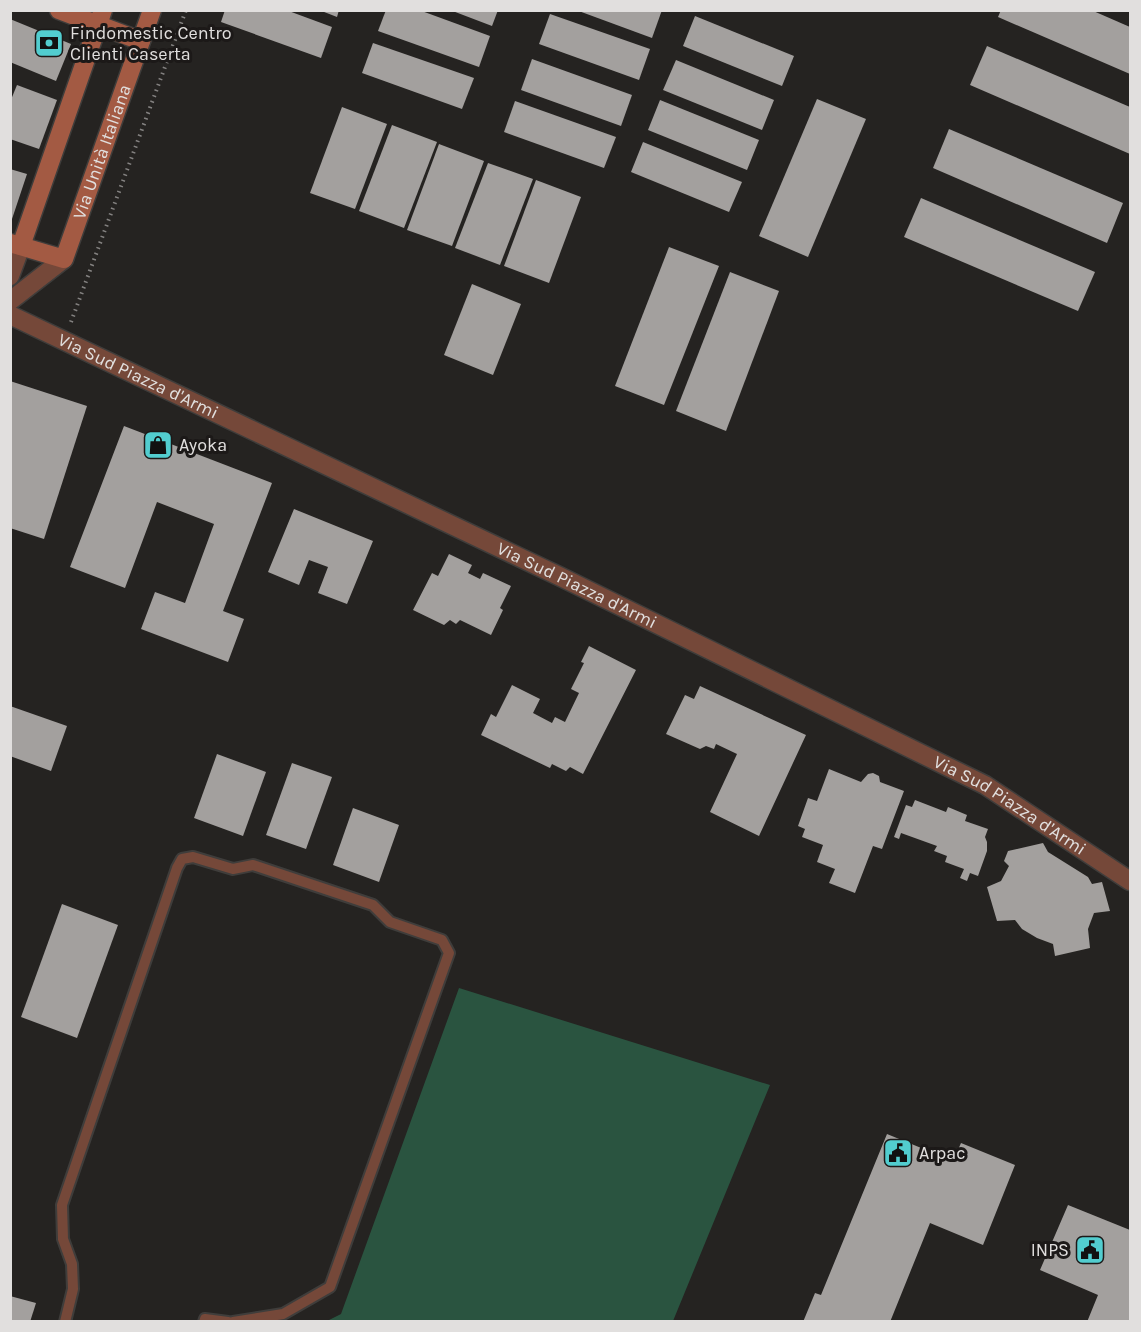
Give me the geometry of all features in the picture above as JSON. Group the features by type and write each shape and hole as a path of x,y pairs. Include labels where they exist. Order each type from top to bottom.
{"main road":[{"path":"59,10 100,18 141,41"},
{"name":"Via Unità Italiana","path":"64,259 152,10"},
{"path":"64,259 16,245 100,18"}],"street":[{"path":"10,276 16,245"},
{"path":"10,300 64,259"},
{"name":"Via Sud Piazza d'Armi","path":"10,315 561,577 985,785 1131,881"}],"lane":[{"path":"65,1322 73,1289 72,1264 63,1239 62,1205 177,868 182,859 193,857 233,869 253,865 373,905 390,922 442,940 449,953 330,1287 283,1314 230,1322 205,1319 204,1322"}],"path":[{"path":"64,340 186,10"}],"green space":[{"path":"459,988 770,1085 673,1321 327,1321 341,1314"}],"building":[{"path":"225,10 286,10 332,27 321,58 221,22"},
{"path":"319,10 339,10 337,17"},
{"path":"386,10 419,10 490,36 479,67 378,31"},
{"path":"450,10 498,10 492,26"},
{"path":"576,10 662,10 652,38"},
{"path":"1001,10 1091,10 1130,27 1130,74 998,17"},
{"path":"550,14 650,49 639,80 539,44"},
{"path":"695,16 794,56 782,86 683,46"},
{"path":"10,19 71,44 56,81 10,62"},
{"path":"373,43 474,78 462,109 362,73"},
{"path":"987,46 1130,107 1130,154 970,85"},
{"path":"532,59 632,95 621,126 521,90"},
{"path":"676,60 774,100 762,130 663,90"},
{"path":"17,85 57,100 39,149 10,139 10,102"},
{"path":"817,99 866,119 808,257 759,236"},
{"path":"660,100 759,140 747,170 648,130"},
{"path":"515,101 616,137 604,168 504,132"},
{"path":"342,107 387,124 355,209 310,193"},
{"path":"392,125 437,142 404,228 359,211"},
{"path":"949,129 1123,203 1107,243 933,168"},
{"path":"643,142 742,182 729,212 631,172"},
{"path":"439,144 484,161 452,246 407,230"},
{"path":"488,163 533,179 500,265 455,248"},
{"path":"10,169 27,174 11,222 10,222"},
{"path":"536,180 581,197 549,283 504,266"},
{"path":"921,198 1095,272 1078,311 904,237"},
{"path":"669,247 719,266 664,405 615,386"},
{"path":"730,272 779,291 726,431 676,411"},
{"path":"472,284 521,304 493,375 444,355"},
{"path":"10,381 87,406 44,539 10,528"},
{"path":"124,426 272,483 223,611 244,619 228,662 141,629 155,592 185,603 214,524 157,502 125,588 70,567"},
{"path":"294,509 373,541 347,604 318,593 328,567 309,560 299,585 268,572"},
{"path":"449,554 472,565 468,573 480,579 483,573 511,586 500,608 503,610 491,635 460,620 456,624 450,620 444,625 413,610 432,573 438,576"},
{"path":"589,646 636,670 583,774 570,767 566,771 552,764 550,768 481,735 491,714 496,717 512,685 540,699 533,713 552,723 555,717 565,722 579,693 571,689 584,663 581,662"},
{"path":"700,686 806,735 759,836 710,812 737,754 716,744 714,749 706,746 700,749 666,734 685,695 694,699"},
{"path":"10,706 67,726 51,771 10,756"},
{"path":"217,754 266,772 243,836 194,818"},
{"path":"292,763 332,777 306,849 266,835"},
{"path":"829,769 861,782 868,774 873,773 879,776 880,782 904,791 882,849 873,846 855,893 829,883 835,869 817,862 823,845 802,837 805,829 798,826 808,798 817,801"},
{"path":"915,800 946,812 948,807 967,815 965,821 988,829 985,837 987,851 978,876 970,873 967,881 960,878 964,869 945,862 947,856 934,851 937,846 901,833 899,839 894,837 906,805 912,807"},
{"path":"353,808 399,825 379,882 333,865"},
{"path":"1043,843 1048,852 1088,877 1092,884 1102,882 1110,911 1094,913 1088,929 1090,948 1055,956 1053,944 1022,929 1015,920 997,921 987,887 1001,881 1009,866 1004,861 1008,851"},
{"path":"62,904 118,925 77,1038 21,1017"},
{"path":"887,1134 953,1161 961,1143 1015,1165 983,1245 930,1223 890,1322 803,1322 815,1293 821,1295"},
{"name":"INPS","path":"1068,1205 1130,1230 1130,1322 1087,1322 1098,1295 1040,1270"},
{"path":"10,1296 36,1303 30,1322 10,1322"}],"place":[{"name":"Findomestic Centro Clienti Caserta","path":"49,43"},
{"name":"Ayoka","path":"158,445"},
{"name":"Arpac","path":"898,1153"},
{"name":"INPS","path":"1090,1250"}]}
